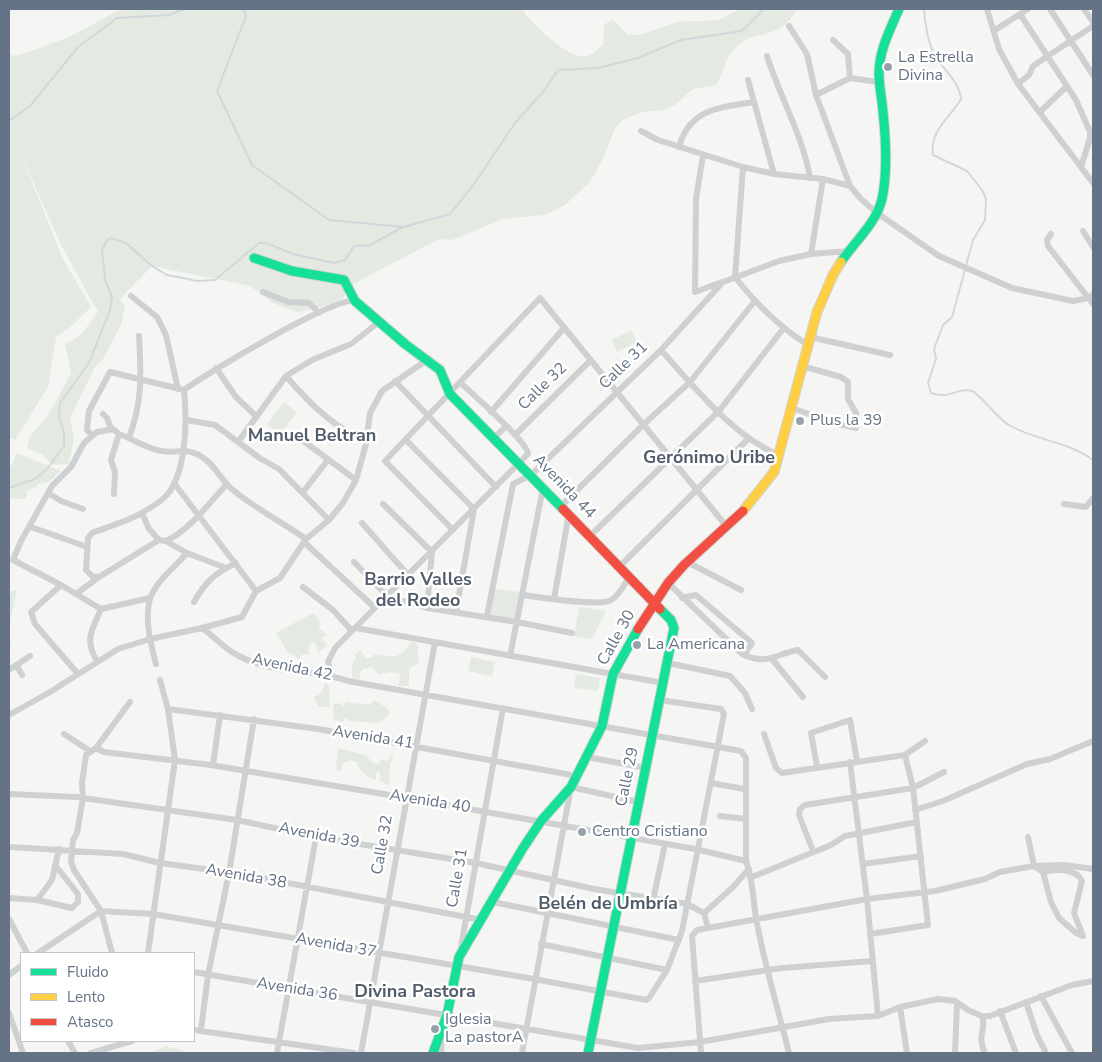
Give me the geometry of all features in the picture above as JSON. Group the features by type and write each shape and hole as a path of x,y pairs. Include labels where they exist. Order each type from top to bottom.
{"main road":[{"path":"877,213 886,170 885,127 878,82 884,45 899,9"},
{"name":"Calle 30","path":"459,957 541,821 571,787 588,757 602,726 613,674 627,645 668,583 687,562 727,526 762,490 774,472 780,456 817,312 833,275 848,251 874,221 877,213"},
{"path":"254,258 292,271 344,280 348,284 355,300 379,322 440,370 450,394"},
{"name":"Avenida 44","path":"450,394 656,602"},
{"name":"Calle 29","path":"588,1053 674,628 671,620 656,602"},
{"name":"Calle 31","path":"444,1028 459,957"},
{"path":"433,1053 444,1028"}],"street":[{"path":"987,9 999,49 1018,84 1093,184"},
{"path":"994,30 1028,9"},
{"path":"1050,9 1093,74"},
{"path":"1018,84 1029,75 1033,66 1093,24 1084,9"},
{"path":"1020,14 1067,86 1090,132 1082,167"},
{"path":"788,26 806,54 816,95 850,186 877,213 947,261 974,273 990,277 1020,290 1066,300 1092,299"},
{"path":"833,40 848,54 850,78"},
{"path":"767,56 777,87 806,154 810,178"},
{"path":"816,95 850,78 878,82"},
{"path":"748,80 774,174"},
{"path":"1040,112 1067,86"},
{"path":"679,147 684,130 697,117 719,108 754,102"},
{"path":"641,131 658,140 743,166 774,174 823,179 850,186"},
{"path":"703,155 696,199 694,292 723,282"},
{"path":"743,166 735,277 754,302 783,329 809,341 890,355"},
{"path":"811,254 823,179"},
{"path":"1083,231 1093,247"},
{"path":"1051,234 1047,240 1048,246 1092,299"},
{"name":"Calle 31","path":"487,616 513,484 531,475 662,350 723,282 779,261 811,254 848,251"},
{"path":"263,292 288,302 309,303 319,313"},
{"path":"99,578 92,576 86,570 88,538 92,533 142,513 167,495 174,483 184,449 187,420 166,335 157,317 131,296"},
{"path":"453,530 385,461 540,298 591,360 616,394 727,526"},
{"path":"92,435 87,430 89,412 107,374 113,371 181,390 216,368 319,313 344,301 355,300"},
{"path":"561,506 643,425 690,382 754,302"},
{"path":"238,442 286,376 312,360 351,344 379,322"},
{"path":"491,412 564,328"},
{"path":"590,536 719,411 783,329"},
{"path":"129,438 138,413 141,379 139,336"},
{"path":"662,350 690,382 749,438 780,456"},
{"path":"9,715 118,649 150,639 242,617 256,591 280,578 305,541 329,520 356,480 366,441 370,413 382,391 427,360"},
{"name":"Calle 32","path":"515,434 591,360"},
{"path":"792,408 834,424 856,428 856,412 848,399 848,382 841,377 802,366"},
{"path":"216,368 236,397 257,417"},
{"path":"286,376 302,395 352,435 366,441"},
{"path":"395,381 496,487"},
{"path":"332,676 328,666 329,658 354,629 528,454 528,450 515,434 461,383"},
{"path":"103,414 107,418 111,429 129,438 162,452 184,449 208,460 226,485 246,501 272,515 305,541 375,608"},
{"path":"187,420 215,425 279,469 329,520"},
{"path":"494,438 506,426"},
{"path":"111,429 92,435 80,449 71,467 56,480 31,527 21,541 14,560 101,609 150,598"},
{"path":"114,494 115,472 111,460 120,434"},
{"path":"294,434 356,480"},
{"path":"620,566 698,491 749,438"},
{"path":"406,440 474,509"},
{"path":"303,492 328,461"},
{"path":"174,483 200,514 256,591"},
{"path":"76,594 162,540 173,538 200,514 226,485"},
{"path":"510,656 543,488"},
{"path":"48,493 61,501 83,509"},
{"path":"1064,504 1086,507 1093,498"},
{"path":"383,504 432,552"},
{"path":"456,612 474,509"},
{"path":"142,513 149,529 162,540 187,554 226,568"},
{"path":"554,599 568,513"},
{"path":"362,523 408,575"},
{"path":"31,527 88,547"},
{"path":"427,608 432,552"},
{"path":"156,664 150,639 150,598 164,578 187,554"},
{"path":"354,562 387,596 427,608 487,616 572,633"},
{"path":"687,562 741,590"},
{"path":"194,602 205,582 236,563"},
{"path":"522,594 578,603 608,602 614,598 630,576"},
{"path":"668,583 722,638 744,655 755,659 772,659 798,650 825,676"},
{"path":"61,585 31,612 35,624 78,674"},
{"path":"303,587 354,629 663,683"},
{"path":"682,598 696,595 734,626 752,643 744,655"},
{"path":"97,661 89,644 101,609"},
{"name":"Avenida 42","path":"202,628 239,656 275,668 332,676 348,681 602,726"},
{"name":"Calle 32","path":"361,1053 435,642"},
{"path":"9,670 30,656"},
{"path":"772,659 804,697"},
{"path":"668,663 730,676 746,692 752,709"},
{"path":"16,665 22,675"},
{"path":"148,952 176,760 168,709 160,680"},
{"path":"541,944 667,970 679,940 724,714 721,710 660,700"},
{"path":"112,952 101,911 74,870 71,862 74,851 73,840 77,833 83,798 83,774 86,755 93,750 130,702"},
{"name":"Calle 31","path":"459,957 503,708"},
{"name":"Avenida 41","path":"168,709 254,719 416,746 577,776"},
{"path":"213,765 220,715"},
{"path":"254,719 229,873 197,1030 354,1053"},
{"path":"817,766 811,733 850,720 854,798 867,900 878,1016"},
{"path":"602,726 719,746 741,751 746,758 744,789 746,861 752,877 756,918 789,1053"},
{"name":"Avenida 40","path":"64,734 93,750 213,765 484,811 698,850 746,861"},
{"path":"764,734 777,771 782,773 817,766 905,754 925,741"},
{"path":"915,810 943,801 1027,764 1050,759 1093,741"},
{"path":"870,934 928,925 926,892 913,788 905,754"},
{"path":"588,757 646,768"},
{"path":"813,851 800,815 801,808 913,788 944,772"},
{"path":"711,783 744,789"},
{"path":"571,787 638,802"},
{"name":"Calle 30","path":"522,1053 534,979 571,787"},
{"name":"Avenida 39","path":"9,794 83,798 237,820 316,837 510,870 619,894 687,904"},
{"path":"720,816 745,817"},
{"path":"752,877 831,845 845,836 917,822"},
{"path":"277,1053 296,939 308,888 316,837"},
{"path":"1028,837 1034,866 1043,872 1066,871 1080,876 1082,881 1074,913 1084,934 1083,936 1076,934 1059,918 1051,902 1043,872"},
{"path":"653,900 665,844"},
{"name":"Avenida 38","path":"9,846 123,854 160,863 229,873 482,920"},
{"path":"37,900 52,880 59,849"},
{"path":"863,864 922,856"},
{"path":"701,1053 692,936 694,932 756,918 926,892 985,879 1000,872 1034,866 1064,865 1093,869"},
{"path":"9,898 37,900 72,908 78,902 78,894 55,866"},
{"path":"704,913 732,888 749,868"},
{"path":"493,902 679,940"},
{"path":"687,904 704,913 708,928"},
{"path":"40,952 101,911"},
{"name":"Avenida 37","path":"101,911 153,914 646,1000 667,970"},
{"path":"9,919 26,952"},
{"path":"695,981 768,969 872,961"},
{"path":"9,975 20,967"},
{"name":"Avenida 36","path":"195,972 288,990 370,1001 526,1028 638,1051 700,1042 783,1026 878,1016 900,1007 938,999 946,999 957,1003"},
{"path":"955,1053 957,1003 982,1016 990,1016 1072,985 1093,981"},
{"path":"1041,996 1072,1053"},
{"path":"1026,1002 1037,1035 1046,1053"},
{"path":"900,1007 907,1053"},
{"path":"1000,1011 1016,1053"},
{"path":"9,1014 23,1053"},
{"path":"982,1016 984,1022 980,1040 985,1053"},
{"name":"Calle 31","path":"441,1053 444,1028"},
{"path":"69,1042 76,1053"},
{"path":"91,1053 123,1042"}],"shaded area":[{"path":"121,9 522,9 533,22 561,47 579,56 586,56 595,52 603,45 604,25 612,19 628,35 640,35 677,22 719,20 739,9 797,9 783,26 774,31 750,38 736,47 729,55 716,85 693,89 675,105 664,110 642,112 623,120 615,128 602,161 590,182 565,205 545,215 503,219 452,240 439,239 353,284 342,299 318,308 296,312 273,303 250,286 152,266 120,299 125,306 121,325 103,359 95,367 70,418 74,437 69,464 53,465 42,454 27,448 29,438 50,412 71,373 65,344 80,335 98,312 61,245 20,152 62,257 91,307 68,329 56,337 48,387 15,440 9,437 9,52 13,56 23,54 69,37"},
{"path":"631,330 637,342 617,352 612,340"},
{"path":"284,402 297,412 280,434 267,424"},
{"path":"17,453 61,471 49,482 38,484 37,487 26,491 27,496 24,499 9,498 9,470"},
{"path":"495,589 521,592 516,620 489,615"},
{"path":"17,590 9,627 9,591"},
{"path":"579,607 606,611 592,639 574,636"},
{"path":"313,613 320,621 319,628 327,635 322,638 327,646 318,652 315,643 312,642 309,645 309,655 301,655 299,660 293,654 288,653 276,633"},
{"path":"9,627 11,647 9,649"},
{"path":"411,641 417,644 419,662 409,669 409,686 398,686 401,674 391,672 379,674 371,667 363,669 359,674 361,680 352,678 352,664 356,658 355,654 361,650 366,659 373,657 374,654 396,656 408,647"},
{"path":"471,657 495,662 492,676 468,671"},
{"path":"576,674 600,678 598,691 574,688"},
{"path":"325,683 329,685 330,707 318,707 314,697 320,694"},
{"path":"374,700 387,708 390,714 379,723 349,721 346,717 343,722 334,720 333,704 340,703 343,707 346,702 370,705"},
{"path":"338,748 365,755 375,764 380,763 380,759 388,761 390,756 394,756 390,764 389,786 380,780 380,771 376,773 376,780 373,779 361,771 357,762 351,760 343,763 342,769 338,772 336,765"},
{"path":"165,1046 183,1051 185,1053 151,1053"}],"waterway":[{"path":"9,121 30,106 78,47 117,18 169,15 184,9"},
{"path":"243,9 246,16 217,91 252,165 329,220 404,227 450,214 474,184 515,123 543,92 558,70 598,68 638,58 681,40 742,31 764,9"},
{"path":"924,9 929,41 933,52 954,80 961,99 937,132 934,139 933,155 967,171 982,190 986,199 985,220 973,240 966,266"},
{"path":"9,488 35,479 47,469 64,446 64,433 59,416 60,403 89,363 110,310 112,297 105,280 102,250 107,240 111,238 126,243 152,266 167,275 198,281 215,280 259,243 266,243 293,254 334,263 345,260 354,246 370,245 403,227"},
{"path":"965,270 952,317 943,325 934,349 936,359 928,383 931,393 944,395 966,390 972,391 1009,425 1030,435 1073,449 1093,460"}],"traffic: fast":[{"path":"841,262 870,224 882,199 886,156 879,65 886,40 899,9"},
{"path":"254,258 292,271 344,280 355,301 405,344 440,370 450,394 563,509"},
{"path":"588,1053 674,628 671,620 660,609"},
{"path":"433,1053 447,1015 459,957 523,848 541,821 571,787 602,726 613,674 638,629"}],"traffic: slow":[{"path":"743,511 774,472 817,312 833,275 841,262"}],"traffic: jam":[{"path":"563,509 660,609"},
{"path":"638,629 668,583 684,565 743,511"}],"place":[{"name":"La Estrella Divina","path":"888,67"},
{"name":"Plus la 39","path":"800,421"},
{"name":"La Americana","path":"637,645"},
{"name":"Centro Cristiano","path":"582,832"},
{"name":"Iglesia La pastorA","path":"435,1029"}],"district":[{"name":"Manuel Beltran","path":"312,437"},
{"name":"Gerónimo Uribe","path":"709,459"},
{"name":"Barrio Valles del Rodeo","path":"418,591"},
{"name":"Belén de Umbría","path":"608,905"},
{"name":"Divina Pastora","path":"415,993"}]}
